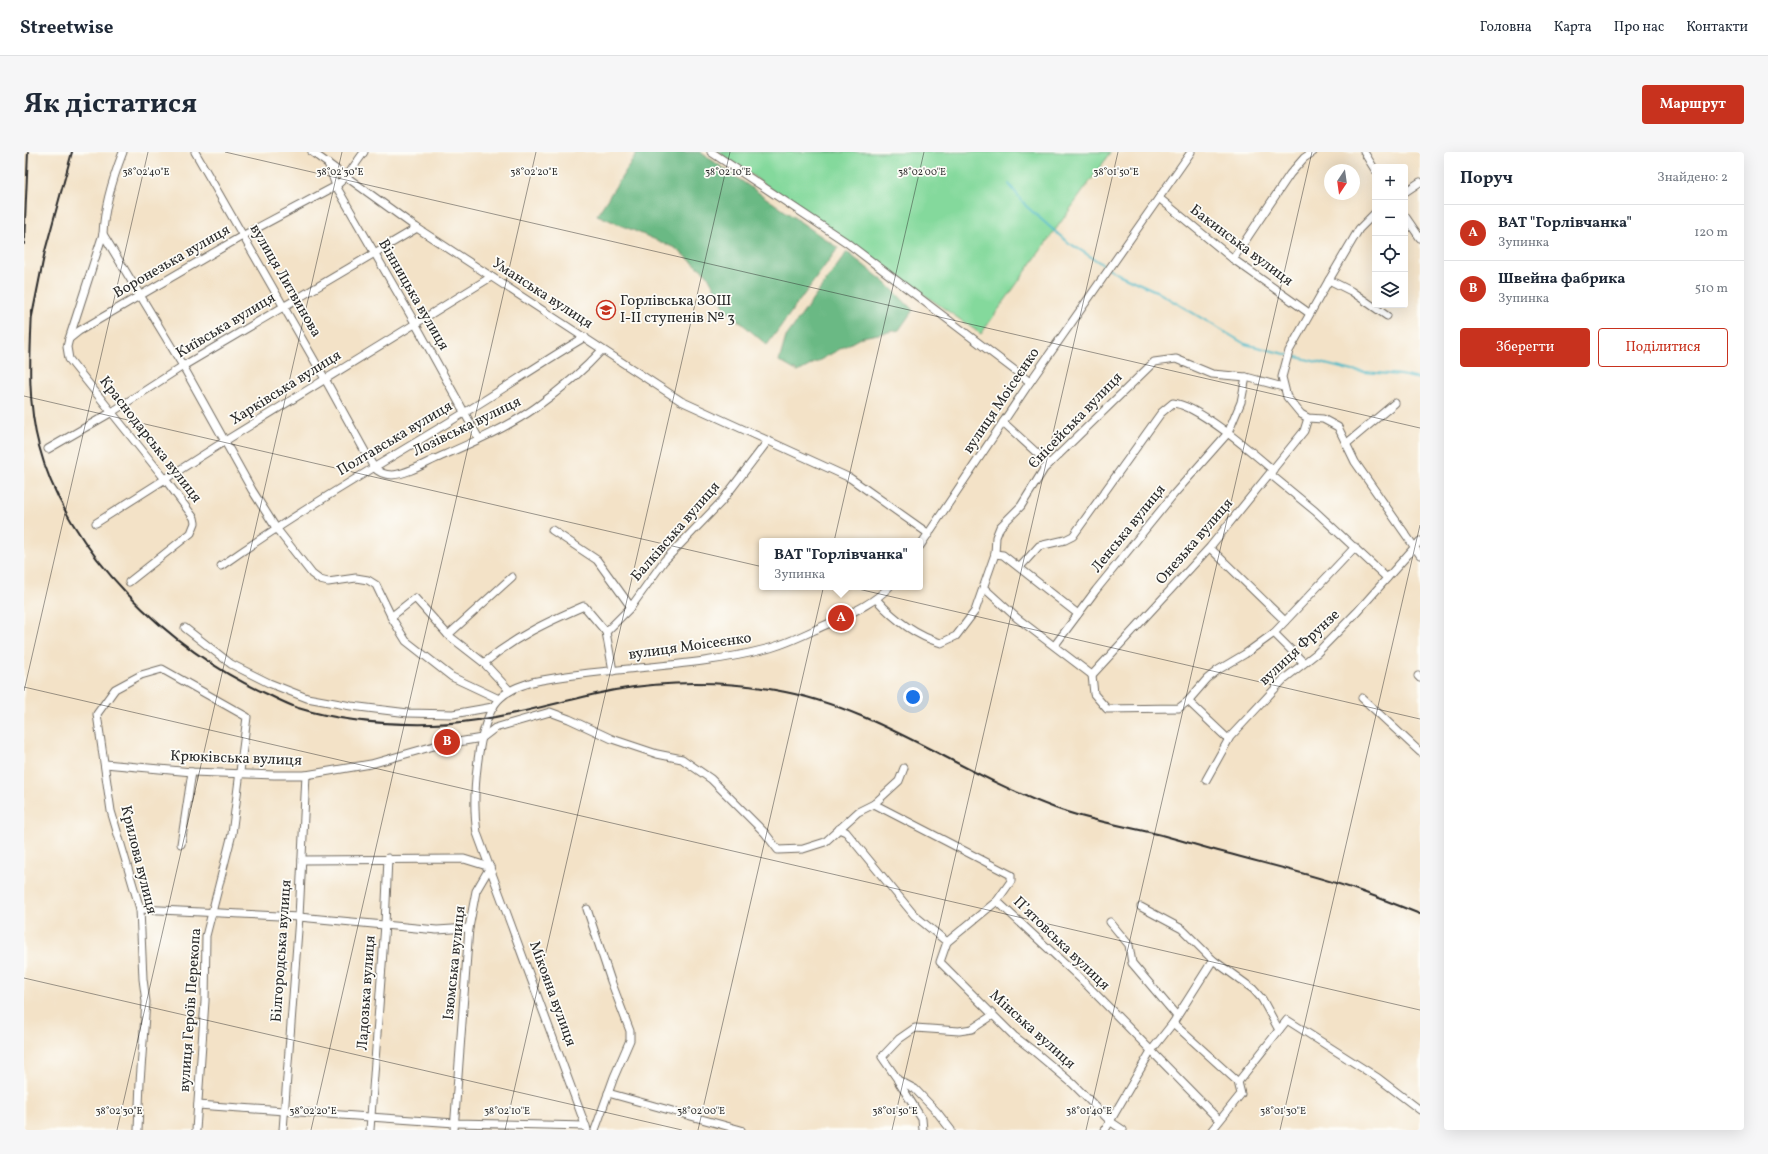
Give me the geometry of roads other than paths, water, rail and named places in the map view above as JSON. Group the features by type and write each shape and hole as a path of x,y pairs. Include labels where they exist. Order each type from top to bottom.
{"street":[{"name":"Краснодарська вулиця","path":"123,152 108,198 103,234 67,346 69,358 194,518 194,524 191,532 129,582"},
{"name":"вулиця Литвинова","path":"195,152 244,236 373,466"},
{"name":"Уманська вулиця","path":"312,152 417,228 681,401 767,442 850,478 929,534"},
{"name":"Воронезька вулиця","path":"69,339 79,331 140,295 336,186 347,176 364,152"},
{"path":"711,152 846,242 1030,382"},
{"path":"1159,198 1191,152"},
{"path":"1233,259 1290,174 1304,158 1313,152"},
{"path":"1364,152 1372,165"},
{"name":"Вінницька вулиця","path":"328,163 336,186 373,253 416,323 479,439"},
{"path":"1408,190 1420,182"},
{"name":"вулиця Моісеєнко","path":"923,542 1030,382 1159,198"},
{"name":"Бакинська вулиця","path":"1159,198 1233,259 1309,313"},
{"path":"1372,215 1359,229 1309,313 1289,351 1282,377 1283,387 1293,406 1308,418 1330,421 1338,427 1354,462 1420,555"},
{"path":"1408,220 1420,238"},
{"name":"Київська вулиця","path":"48,449 112,412 183,366 417,228"},
{"path":"103,234 183,366 252,490 276,528 312,574 320,580 328,582 356,578 368,580 376,585 391,617 406,641 452,677 500,699"},
{"name":"Харківська вулиця","path":"96,523 491,277"},
{"path":"1328,280 1351,290 1387,316"},
{"name":"Полтавська вулиця","path":"221,566 276,528 373,466 464,413 585,337"},
{"name":"Лозівська вулиця","path":"373,466 379,472 391,475 412,469 479,439 536,408 593,360 602,350"},
{"name":"Єнісейська вулиця","path":"876,599 898,620 931,640 941,643 956,636 975,611 984,588 989,567 995,554 996,537 1000,528 1021,506 1049,464 1154,362 1176,359 1212,374 1246,377"},
{"path":"1246,377 1283,387"},
{"name":"Ленська вулиця","path":"1055,645 1174,494 1228,433 1241,402 1246,377"},
{"path":"1020,567 1039,546 1065,540 1073,536 1162,412 1174,403 1190,408 1228,433 1355,547 1387,578"},
{"path":"1346,444 1395,403"},
{"name":"Онезька вулиця","path":"1092,675 1210,548 1304,431 1308,418"},
{"path":"1003,422 1049,464"},
{"name":"Балківська вулиця","path":"606,632 631,608 664,561 722,501 767,442"},
{"path":"552,530 596,560 631,608"},
{"name":"вулиця Фрунзе","path":"1206,780 1228,739 1284,679 1304,663 1357,612 1420,541"},
{"path":"984,588 1017,618 1055,645 1092,675 1094,694 1108,709 1179,708 1188,701 1207,679 1274,633 1355,547"},
{"path":"1210,548 1285,621"},
{"path":"995,554 1001,553 1078,614"},
{"path":"448,635 512,577"},
{"name":"вулиця Моісеєнко","path":"492,709 500,699 510,691 532,682 726,657 767,649 796,638 876,599 886,590"},
{"path":"391,617 414,598 448,635 484,663 510,691"},
{"path":"484,663 504,646 535,628 584,606 606,632 613,671"},
{"path":"185,628 231,664 269,683 307,698 351,706 408,713 453,714 492,709 482,738 474,796 474,809 480,845 490,867"},
{"path":"1274,633 1304,663"},
{"name":"Крилова вулиця","path":"138,1130 146,1002 143,979 140,910 111,811 97,714 115,689 141,675 162,670 247,717 241,774"},
{"path":"1362,698 1420,752"},
{"path":"1188,701 1228,739"},
{"path":"482,738 495,728 550,712 612,738 657,754 682,759 711,779 765,834 778,850 803,848 825,842 858,812 874,804 899,781 904,768"},
{"name":"Крюківська вулиця","path":"105,764 192,772 306,775 371,764 434,746 482,738"},
{"path":"181,844 192,772"},
{"name":"вулиця Героїв Перекопа","path":"196,1130 205,1001 206,936 232,834 241,774"},
{"name":"Білгородська вулиця","path":"283,1130 299,917 306,775"},
{"name":"П’ятовська вулиця","path":"874,804 1011,875 1011,881 997,901 1066,965 1220,1120"},
{"path":"839,829 846,832 914,915 947,942 997,901"},
{"path":"302,860 388,858 464,859 490,867"},
{"name":"Ладозька вулиця","path":"370,1130 386,924 388,858"},
{"name":"Ізюмська вулиця","path":"454,1126 469,928 476,891 490,867"},
{"name":"Мікояна вулиця","path":"490,867 587,1128"},
{"path":"1141,907 1182,929 1213,960 1253,989 1262,999 1279,1030"},
{"path":"586,909 630,1031 630,1040 622,1055 595,1130"},
{"path":"140,910 299,917 386,924 436,930 469,928"},
{"path":"1110,922 1129,945 1132,963 1176,1015"},
{"name":"Мінська вулиця","path":"947,942 940,962 1014,1036 1073,1084 1111,1122 1123,1130"},
{"path":"1105,1130 1152,1051 1213,960"},
{"path":"923,1130 922,1119 882,1056 899,1040 915,1028 959,1031 972,1029 993,1015"},
{"path":"1238,1082 1287,1020 1378,1078 1420,1110"},
{"path":"1172,1023 1238,1082 1241,1094 1212,1130"},
{"path":"898,1080 915,1089 938,1112 951,1130"},
{"path":"608,1094 741,1130"},
{"path":"198,1105 371,1116 454,1126 587,1128"}],"waterway":[{"path":"1009,184 1026,206 1066,241 1118,274 1156,291 1245,344 1353,371 1400,375 1420,379"}],"railway":[{"path":"24,244 28,152"},
{"path":"32,316 45,251 72,152"},
{"path":"32,311 30,379 35,429 39,446 53,485 72,523 97,559 127,593 159,624 194,652 230,675 286,703 298,708 347,719 381,723 432,724 455,723 501,716 615,690 655,685 695,683 735,685 775,690 812,699 848,711 917,742 1020,794 1055,808 1091,819 1162,835 1308,875 1365,893 1420,914"}],"place":[{"name":"Горлівська ЗОШ І-ІІ ступенів № 3","path":"606,310"},
{"name":"ВАТ \"Горлівчанка\"","path":"841,618"},
{"name":"Швейна фабрика","path":"447,742"}]}
